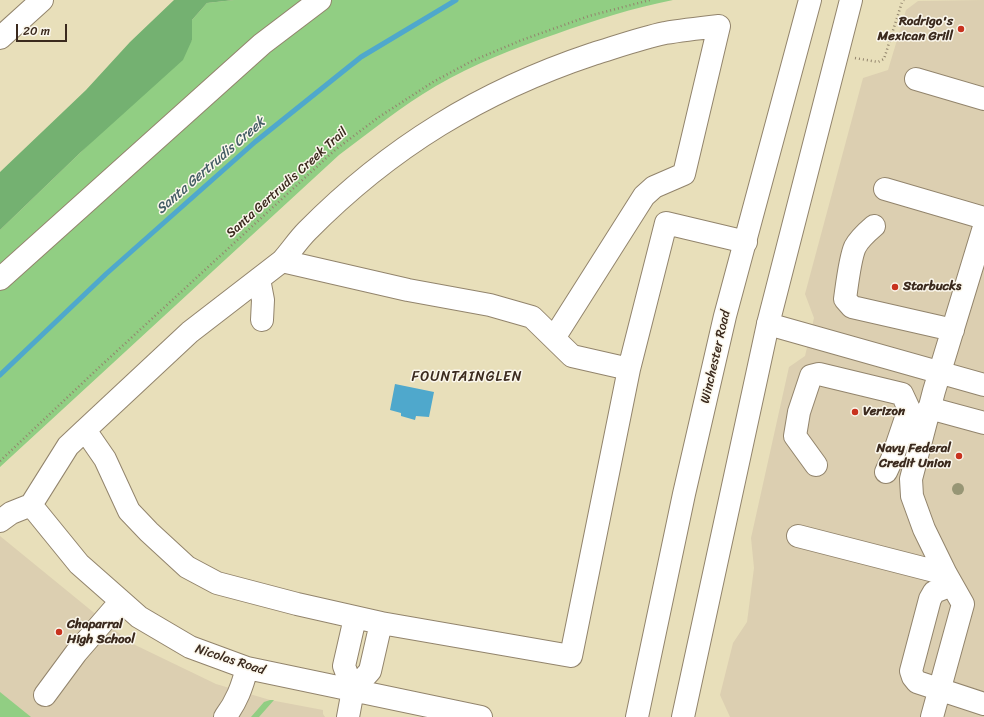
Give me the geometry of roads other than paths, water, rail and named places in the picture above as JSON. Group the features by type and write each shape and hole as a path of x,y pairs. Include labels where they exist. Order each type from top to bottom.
{"main road":[{"path":"0,38 42,0"},
{"path":"0,279 262,44 320,0"},
{"name":"Winchester Road","path":"637,717 725,316 810,0"},
{"path":"683,717 768,324 851,0"},
{"path":"0,521 11,513 31,505 68,446 190,332 282,261 306,232 382,164 415,140 484,98 555,67 610,49 665,34 719,26 684,174 654,187 644,196 554,338"},
{"path":"916,79 984,99"},
{"path":"885,189 984,218"},
{"path":"85,430 105,459 129,511 149,532 187,567 217,583 381,624 571,656 629,369 666,223 746,242"},
{"path":"874,226 864,235 855,247 845,299 852,307 953,330"},
{"path":"932,717 964,604 949,579 924,529 912,496 911,479 929,408 984,227"},
{"path":"282,261 408,290 532,316 572,356 629,369"},
{"path":"259,279 263,300 262,320"},
{"path":"768,324 984,385"},
{"path":"816,465 795,436 799,412 811,376 819,374 902,394 909,409 886,472"},
{"path":"929,408 984,423"},
{"name":"Nicolas Road","path":"31,505 79,564 139,617 190,647 247,668 481,717"},
{"path":"798,536 949,579"},
{"path":"949,579 934,592 930,599 911,671 912,677 917,682 984,704"},
{"path":"45,695 76,653 121,601"},
{"path":"348,717 353,690 344,666 355,618"},
{"path":"353,690 370,671 381,624"},
{"path":"225,717 234,705 247,668"}],"water":[{"path":"395,384 434,392 429,417 416,416 415,420 401,416 401,413 390,410"}],"waterway":[{"name":"Santa Gertrudis Creek","path":"0,375 106,274 255,142 361,57 456,0"}],"place":[{"name":"Rodrigo's Mexican Grill","path":"961,29"},
{"name":"Starbucks","path":"895,287"},
{"name":"Verizon","path":"855,412"},
{"name":"Navy Federal Credit Union","path":"959,456"},
{"name":"Chaparral High School","path":"59,632"}],"district":[{"name":"FOUNTAINGLEN","path":"467,377"}]}
